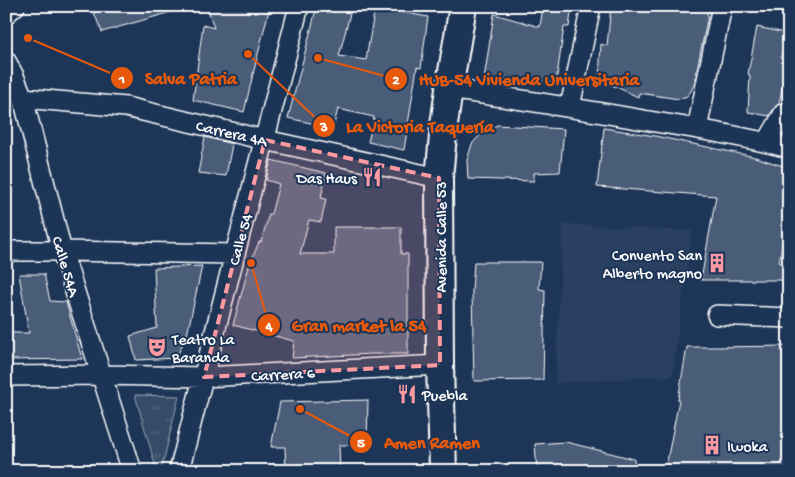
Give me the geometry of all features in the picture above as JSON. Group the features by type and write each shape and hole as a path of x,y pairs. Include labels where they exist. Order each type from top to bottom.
{"main road":[{"name":"Avenida Calle 53","path":"444,470 440,365 439,178 449,89 462,6"}],"street":[{"path":"6,14 15,6"},
{"name":"Calle 54","path":"179,471 299,6"},
{"path":"570,107 591,6"},
{"path":"697,129 722,6"},
{"name":"Calle 54A","path":"6,61 23,98 62,251 132,471"},
{"path":"449,89 697,129 789,148"},
{"name":"Carrera 4A","path":"23,98 126,107 439,178"},
{"path":"767,142 784,114 789,112"},
{"path":"6,251 235,254"},
{"path":"717,315 789,318"},
{"name":"Carrera 6","path":"6,376 204,377 440,365"}],"highlighted area":[{"path":"265,140 439,178 440,365 204,377"}],"shaded area":[{"path":"563,224 692,231 672,376 555,383"}],"green space":[{"path":"135,395 179,396 161,471 157,471"}],"building":[{"path":"91,6 178,6 178,10 102,32"},
{"path":"207,6 270,6 244,112 193,100 203,25 214,28"},
{"path":"317,6 352,6 339,56 366,60 375,7 428,17 421,68 417,67 404,150 368,142 374,117 338,109 333,128 288,118"},
{"path":"543,6 572,6 569,27 564,27 556,83 484,79 494,14 540,27"},
{"path":"611,6 660,6 685,11 686,6 708,6 708,15 694,84 687,96 679,99 639,93 638,97 599,79 601,44 607,46"},
{"path":"757,27 785,33 781,58 789,59 789,86 783,85 779,103 769,116 748,112 750,75 748,74"},
{"path":"497,125 564,129 560,172 534,173 534,181 468,179 467,160 472,144 481,134"},
{"path":"604,128 655,136 755,157 789,168 789,235 784,233 779,263 789,263 789,280 701,280 716,196 597,187"},
{"path":"205,137 232,144 226,176 198,173"},
{"path":"271,160 326,173 321,198 326,199 321,222 309,220 300,254 334,254 334,227 401,227 401,254 408,254 408,354 292,358 294,341 233,325 249,266 259,242 261,242 279,184 266,180"},
{"path":"474,262 541,262 539,289 545,290 543,380 474,381 472,291"},
{"path":"202,266 187,335 176,358 136,360 130,336 157,328 154,268"},
{"path":"19,274 44,274 50,301 66,302 82,359 6,360 6,333 29,333"},
{"path":"789,346 789,471 665,471 687,347"},
{"path":"368,400 367,445 339,445 340,471 286,471 285,447 271,447 280,402"},
{"path":"566,442 634,459 635,471 537,471 535,444"}],"place":[{"name":"Salva Patria","path":"28,38"},
{"name":"La Victoria Taquería","path":"248,54"},
{"name":"HUB-54 Vivienda Universitaria","path":"318,58"},
{"name":"Das Haus","path":"372,177"},
{"name":"Gran market la 54","path":"251,263"},
{"name":"Convento San Alberto magno","path":"717,263"},
{"name":"Teatro La Baranda","path":"157,347"},
{"name":"Puebla","path":"407,394"},
{"name":"Amen Ramen","path":"300,409"},
{"name":"Iwoka","path":"712,445"}]}
